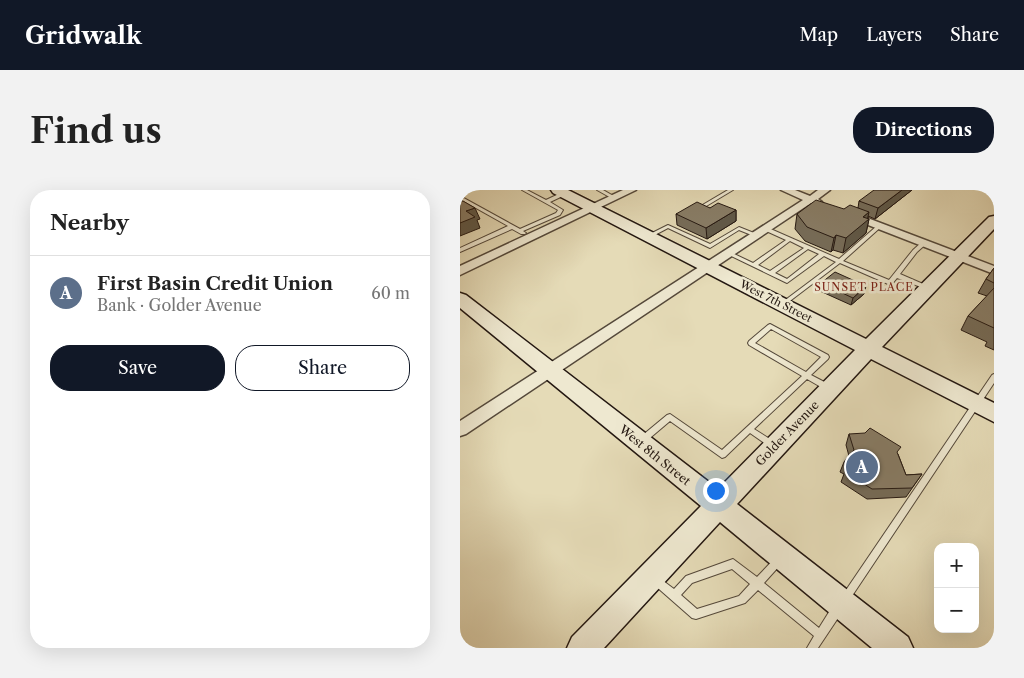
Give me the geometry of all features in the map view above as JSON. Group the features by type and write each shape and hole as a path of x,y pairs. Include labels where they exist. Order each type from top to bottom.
{"main road":[{"name":"West 7th Street","path":"556,195 593,208 994,413"},
{"name":"Golder Avenue","path":"583,648 652,578 868,348 994,220"},
{"name":"West 8th Street","path":"460,299 897,648"}],"street":[{"path":"460,271 631,190"},
{"path":"786,190 994,270"},
{"path":"460,429 825,190"}],"lane":[{"path":"460,193 468,190"},
{"path":"519,231 560,212 556,195 524,190"},
{"path":"599,190 615,198"},
{"path":"692,212 730,190"},
{"path":"460,197 531,238"},
{"path":"649,236 676,221"},
{"path":"668,226 710,246 739,228 790,239 890,282 924,243"},
{"path":"782,305 840,261 880,226"},
{"path":"460,250 511,227"},
{"path":"754,265 790,239"},
{"path":"771,273 808,247"},
{"path":"728,253 787,281 823,254"},
{"path":"896,275 928,288"},
{"path":"639,442 670,417 722,455 749,429 806,376 826,358 770,326 751,343 806,376 830,389"},
{"path":"812,648 994,377"},
{"path":"749,429 774,446"},
{"path":"652,578 696,614 742,600 782,557"},
{"path":"674,596 689,579 732,564 820,635"}],"building":[{"path":"874,190 902,190 878,208 859,201"},
{"path":"816,200 844,209 850,205 869,212 863,217 869,219 846,238 836,235 834,238 807,227 797,214"},
{"path":"463,201 475,208 466,211 475,217 460,223 460,202"},
{"path":"697,202 710,208 718,203 736,210 706,228 676,214"},
{"path":"994,268 994,283 986,279"},
{"path":"835,272 866,286 853,298 821,283"},
{"path":"994,288 994,328 968,316"},
{"path":"870,428 901,447 897,452 906,475 922,474 912,488 872,489 845,472 850,465 844,462 854,450 849,434 865,433"}],"place":[{"name":"First Basin Credit Union","path":"862,467"}],"district":[{"name":"SUNSET PLACE","path":"864,287"}]}
